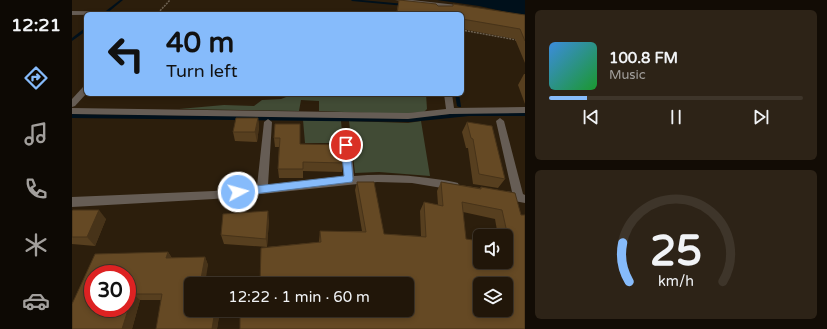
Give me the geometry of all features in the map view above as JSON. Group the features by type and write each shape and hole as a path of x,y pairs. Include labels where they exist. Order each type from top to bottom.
{"street":[{"path":"398,0 438,9 474,9"},
{"path":"72,13 84,13"},
{"path":"72,104 84,91"},
{"path":"448,96 450,111"},
{"path":"72,111 408,116 450,111 525,110"},
{"path":"262,190 268,122"},
{"path":"490,192 522,198 500,122"},
{"path":"346,145 348,179"},
{"path":"72,202 160,198 262,190 348,179 377,178 412,179 468,189"}],"path":[{"path":"159,12 170,0"},
{"path":"464,30 517,40"}],"green space":[{"path":"289,96 426,96 427,109 424,112 394,114 319,111 319,101 301,100 299,111 179,109 224,105 254,106 262,100 281,99"},
{"path":"303,120 341,121 343,143 305,143"},
{"path":"349,121 408,123 421,121 430,176 379,172 355,173"}],"water":[{"path":"437,0 525,0 525,16 479,6"}],"building":[{"path":"399,0 436,4 438,6 453,6 453,4 525,15 525,41 520,29 464,19 464,12 397,12"},
{"path":"236,118 258,118 255,132 233,132"},
{"path":"467,122 492,126 505,179 479,174 473,139 471,138"},
{"path":"275,124 300,124 300,144 342,145 343,163 303,162 303,169 278,169 280,138 274,138"},
{"path":"357,182 374,182 384,234 426,237 424,202 443,206 441,182 515,193 521,215 525,215 525,329 240,329 240,317 414,317 414,277 260,277 261,248 321,242 320,231 366,232"},
{"path":"73,210 99,210 87,237 72,237"},
{"path":"268,211 266,239 221,235 223,214"},
{"path":"168,252 166,258 205,257 201,277 184,277 184,317 214,317 212,329 156,329 162,294 136,294 136,265 90,265 95,254"},
{"path":"84,278 84,317 126,317 122,329 72,329 72,304"}],"waterway":[{"path":"107,12 122,0"},
{"path":"352,0 405,5"},
{"path":"72,40 84,31"},
{"path":"457,96 459,106"},
{"path":"72,116 411,120 469,114 525,114"}],"route":[{"path":"238,192 348,179 346,145"}]}
